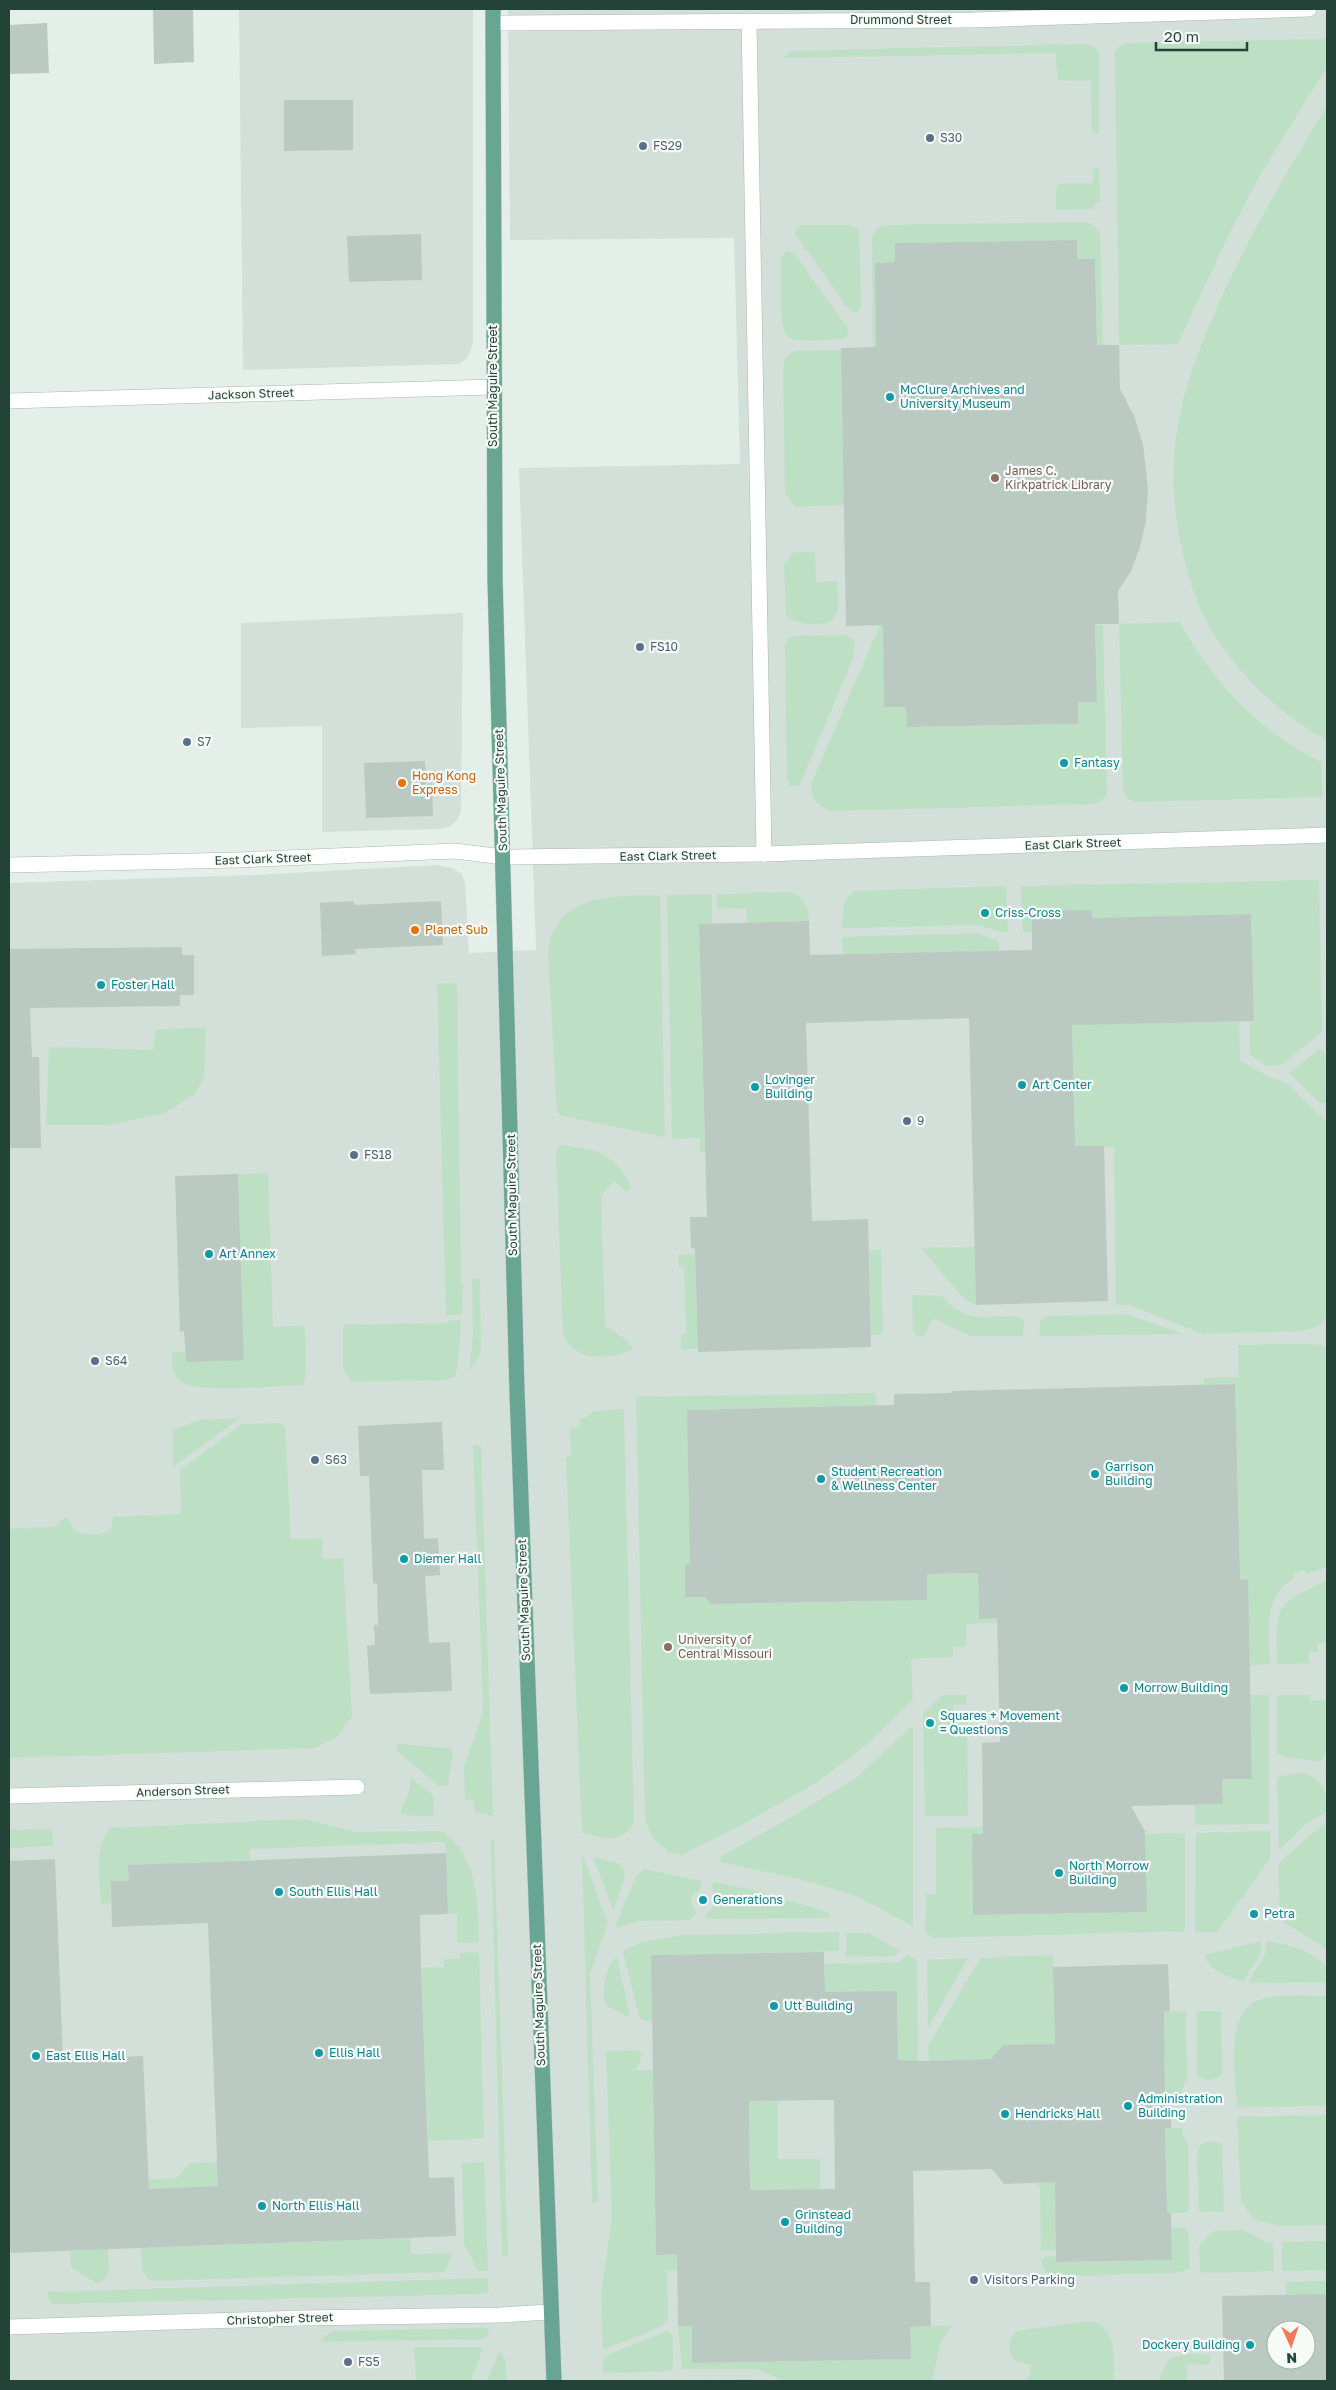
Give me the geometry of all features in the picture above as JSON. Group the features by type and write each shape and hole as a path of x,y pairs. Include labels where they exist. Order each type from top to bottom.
{"main road":[{"name":"South Maguire Street","path":"493,16 495,579 518,1410 554,2381"}],"street":[{"name":"Drummond Street","path":"493,16 749,21 973,14 1309,9"},
{"path":"749,21 764,854"},
{"name":"Jackson Street","path":"9,400 493,387"},
{"name":"East Clark Street","path":"9,865 238,860 455,851 503,857 764,854 1327,835"},
{"name":"Anderson Street","path":"9,1796 357,1787"},
{"name":"Christopher Street","path":"9,2328 500,2315 550,2312"}],"shaded area":[{"path":"239,9 473,9 473,344 468,357 459,364 243,370"},
{"name":"University of Central Missouri","path":"508,9 1327,9 1327,2381 9,2381 9,883 254,875 437,865 452,868 462,874 465,883 469,953 536,950 519,468 740,464 734,238 510,240"},
{"path":"463,613 461,811 457,820 449,827 438,829 322,832 322,726 241,728 241,623"}],"green space":[{"path":"1326,39 1327,67 1259,177 1230,232 1178,344 1119,345 1115,53 1119,46 1127,43"},
{"path":"1086,44 1095,47 1099,54 1099,135 1092,131 1091,81 1058,80 1055,53 784,58 790,51"},
{"path":"1327,106 1327,739 1284,712 1259,690 1236,665 1211,630 1196,598 1181,548 1174,500 1173,468 1182,403 1192,370 1211,321 1256,229 1283,179"},
{"path":"1099,167 1100,198 1093,209 1056,210 1058,184 1093,183 1093,170"},
{"path":"1088,222 1096,227 1100,236 1103,346 1097,345 1095,259 1077,259 1076,240 895,243 895,262 875,263 876,347 873,347 872,236 877,228 886,225"},
{"path":"800,225 851,225 859,230 861,305 857,313 850,311 796,235 795,231"},
{"path":"786,250 795,254 849,330 846,338 799,340 788,337 782,323 781,312 781,257"},
{"path":"841,350 844,505 795,507 785,493 783,371 785,358 794,351"},
{"path":"794,552 815,552 816,582 837,581 837,613 831,620 819,624 811,624 790,619 786,615 784,564"},
{"path":"1180,622 1207,665 1240,703 1278,736 1321,762 1322,797 1135,802 1126,797 1123,788 1119,624"},
{"path":"880,625 883,625 884,706 906,707 907,727 1078,724 1078,702 1097,701 1095,625 1103,625 1107,793 1105,797 1092,804 831,811 818,803 813,796 812,782"},
{"path":"794,636 849,636 855,643 853,658 801,782 798,786 790,786 787,779 785,645"},
{"path":"1319,880 1322,1032 1281,1065 1266,1066 1250,1055 1250,1020 1254,1019 1251,914 1092,918 1091,910 1032,911 1032,932 1023,932 1021,886"},
{"path":"1006,886 1008,932 1000,932 979,925 842,928 844,902 854,891"},
{"path":"790,892 799,896 805,903 809,921 747,923 746,908 717,909 717,894"},
{"path":"712,894 712,924 699,925 705,1152 700,1152 700,1138 672,1139 667,895"},
{"path":"660,895 665,1137 562,1116 557,1112 548,952 553,932 562,918 574,908 606,898"},
{"path":"978,933 999,942 999,951 843,955 842,937"},
{"path":"1071,979 1239,1020 1240,1060 1269,1077 1285,1082 1327,1122 1327,1317 1317,1327 1301,1331 1203,1334 1129,1305 1116,1305 1114,1147 1075,1146"},
{"path":"457,983 461,1285 463,1286 462,1315 446,1315 437,984"},
{"path":"206,1027 204,1076 195,1094 165,1113 109,1125 46,1125 49,1047 154,1050 155,1030"},
{"path":"1320,1049 1325,1052 1326,1103 1320,1103 1289,1073"},
{"path":"559,1144 589,1149 603,1154 619,1167 630,1184 631,1189 625,1191 614,1181 601,1195 605,1326 627,1340 634,1349 625,1353 604,1357 585,1355 576,1351 563,1335 556,1153"},
{"path":"268,1173 273,1327 301,1325 305,1328 306,1376 302,1385 220,1388 190,1385 181,1382 174,1373 172,1353 185,1352 186,1362 244,1359 238,1174"},
{"path":"975,1247 976,1305 964,1299 921,1248"},
{"path":"869,1250 881,1250 883,1331 880,1335 871,1335"},
{"path":"695,1254 698,1349 681,1349 681,1335 686,1334 684,1267 679,1267 678,1255"},
{"path":"480,1278 481,1351 476,1363 469,1370 473,1335 472,1279"},
{"path":"912,1295 942,1296 959,1311 976,1316 1017,1316 1024,1320 1023,1336 970,1336 933,1318 925,1336 918,1337 913,1330"},
{"path":"1126,1314 1183,1334 1039,1336 1041,1320 1046,1316"},
{"path":"461,1320 455,1377 445,1380 351,1382 343,1369 343,1325 446,1323 447,1321"},
{"path":"1238,1345 1321,1345 1327,1349 1327,1567 1307,1574 1304,1569 1293,1574 1295,1578 1284,1585 1272,1605 1270,1616 1270,1664 1249,1665 1248,1580 1216,1580 1239,1545 1235,1384 1204,1385 1204,1378 1239,1377"},
{"path":"875,1393 876,1406 687,1410 690,1549 699,1563 685,1564 685,1597 705,1597 711,1604 927,1600 927,1574 978,1573 979,1619 997,1618 997,1623 966,1624 966,1646 953,1647 953,1657 911,1659 913,1700 864,1747 817,1782 738,1827 681,1855 666,1852 667,1849 652,1836 645,1817 636,1397"},
{"path":"624,1409 634,1825 616,1838 604,1838 582,1833 566,1458 571,1455 570,1428 580,1427 579,1418 588,1417 588,1415 595,1411"},
{"path":"240,1418 173,1467 173,1430 199,1420"},
{"path":"281,1423 285,1427 291,1539 322,1538 323,1559 343,1558 352,1717 336,1738 314,1748 9,1758 9,1529 54,1527 68,1517 74,1530 88,1534 97,1534 111,1529 113,1517 181,1514 180,1470 242,1424"},
{"path":"473,1445 481,1445 493,1816 475,1812 474,1800 465,1800 464,1767 482,1715 483,1704"},
{"path":"1327,1580 1327,1643 1318,1643 1318,1652 1309,1652 1309,1663 1277,1664 1277,1629 1281,1609 1296,1596"},
{"path":"942,1695 966,1695 967,1704 953,1705 954,1721 967,1721 968,1816 925,1816 923,1714"},
{"path":"1250,1695 1269,1695 1269,1824 1195,1825 1195,1805 1223,1804 1222,1779 1252,1779"},
{"path":"1277,1695 1310,1695 1310,1701 1327,1700 1327,1749 1320,1762 1286,1757 1277,1753"},
{"path":"913,1725 913,1926 854,1895 799,1879 720,1862 721,1856 795,1815 857,1777"},
{"path":"397,1744 450,1748 453,1752 448,1786 439,1786 396,1750"},
{"path":"1296,1773 1316,1779 1324,1789 1327,1811 1305,1825 1279,1850 1277,1777"},
{"path":"411,1778 434,1796 433,1816 401,1815 401,1810 409,1794"},
{"path":"305,1819 356,1832 442,1831 453,1840 462,1853 473,1877 476,1889 479,1942 457,1943 457,1914 448,1914 445,1842 250,1849 250,1860 129,1865 129,1881 111,1881 112,1903 101,1904 99,1855 101,1845 110,1828"},
{"path":"1327,1823 1327,1949 1283,1922 1280,1918 1278,1864 1315,1831"},
{"path":"983,1827 983,1834 972,1835 974,1915 1146,1912 1145,1834 1185,1833 1185,1931 932,1938 925,1930 926,1894 936,1894 936,1828"},
{"path":"52,1829 53,1846 9,1848 9,1830"},
{"path":"1270,1831 1270,1859 1217,1932 1195,1932 1196,1833"},
{"path":"494,1837 508,2256 502,2256 491,1841"},
{"path":"582,1854 608,1923 590,1974 598,2202 592,2203"},
{"path":"595,1857 618,1863 625,1870 624,1880 613,1910 594,1859"},
{"path":"644,1869 702,1881 701,1888 691,1897 692,1905 697,1913 689,1920 639,1921 617,1928 616,1924 636,1876"},
{"path":"716,1882 764,1893 828,1912 830,1916 826,1918 706,1919 705,1914 716,1903 711,1884"},
{"path":"839,1932 839,1951 651,1955 652,2021 644,2021 639,2016 623,1951 642,1942 684,1935"},
{"path":"846,1933 868,1933 901,1951 894,1956 846,1957"},
{"path":"1266,1941 1291,1946 1315,1957 1327,1968 1327,1982 1250,1983 1251,1977 1265,1954"},
{"path":"1261,1942 1260,1954 1246,1976 1245,1982 1215,1970 1207,1961 1205,1955"},
{"path":"479,1952 484,2138 428,2141 421,1968 444,1967 444,1959 460,1959 460,1953"},
{"path":"908,1955 917,1960 918,2061 898,2062 897,1991 825,1992 825,1964 899,1962"},
{"path":"1053,1955 1055,2041 1092,2057 1003,2045 991,2059 929,2061 928,2045 981,1958"},
{"path":"617,1956 630,2018 604,2004 604,1984 609,1967"},
{"path":"968,1958 928,2028 927,1960"},
{"path":"1327,1996 1327,2106 1237,2107 1234,2044 1242,2014 1251,2004 1265,1998"},
{"path":"1186,2011 1187,2078 1181,2092 1182,2098 1165,2098 1164,2012"},
{"path":"1197,2011 1221,2011 1222,2075 1213,2079 1204,2079 1197,2076"},
{"path":"639,2050 642,2055 636,2070 653,2070 656,2254 682,2254 682,2270 667,2271 668,2319 663,2326 603,2350 601,2294 612,2217 606,2051"},
{"path":"749,2101 778,2101 778,2159 820,2159 820,2189 750,2190"},
{"path":"1327,2115 1327,2225 1280,2226 1257,2220 1249,2213 1241,2201 1237,2117"},
{"path":"1165,2128 1182,2128 1182,2135 1188,2143 1189,2210 1185,2213 1167,2213"},
{"path":"1209,2141 1222,2143 1224,2211 1199,2212 1197,2156 1200,2145"},
{"path":"341,2156 342,2181 68,2192 68,2183 176,2178 190,2163"},
{"path":"484,2162 488,2271 478,2271 464,2244 462,2163"},
{"path":"1052,2167 1093,2184 1055,2184 1056,2250 1041,2251 1040,2188 1037,2183"},
{"path":"1171,2228 1185,2228 1188,2232 1190,2268 1178,2273 1053,2276 1042,2265 1042,2259 1045,2256 1056,2257 1057,2262 1172,2260"},
{"path":"1243,2230 1264,2241 1273,2243 1274,2271 1204,2273 1200,2270 1199,2245 1214,2231"},
{"path":"410,2238 411,2254 453,2253 445,2272 150,2281 142,2271 141,2248"},
{"path":"1327,2241 1327,2270 1282,2271 1282,2242"},
{"path":"108,2249 109,2272 102,2282 96,2283 71,2267 70,2251"},
{"path":"487,2278 489,2292 481,2294 51,2304 47,2292"},
{"path":"1327,2281 1327,2294 1286,2295 1286,2282"},
{"path":"1089,2321 1105,2329 1110,2336 1114,2354 1113,2381 1028,2381 1031,2365 1015,2361 1009,2350 1011,2338 1017,2331"},
{"path":"952,2325 940,2344 932,2381 785,2381 757,2369 682,2369 678,2326 692,2326 693,2363 910,2359 910,2327"},
{"path":"489,2328 488,2336 483,2339 320,2342 333,2331"},
{"path":"667,2331 673,2335 673,2366 670,2371 603,2373 603,2360 610,2354"},
{"path":"414,2347 482,2347 482,2350 471,2381 416,2381"},
{"path":"499,2352 505,2358 507,2381 487,2381"},
{"path":"1210,2354 1210,2364 1187,2365 1187,2381 1160,2381 1167,2363 1171,2359 1184,2355"},
{"path":"750,2379 756,2381 648,2381"}],"building":[{"path":"153,9 193,9 194,62 154,64"},
{"path":"47,23 49,73 9,74 9,25"},
{"path":"284,100 353,100 353,150 284,151"},
{"path":"421,234 422,280 349,282 347,236"},
{"name":"James C. Kirkpatrick Library","path":"1077,240 1077,259 1095,259 1097,345 1119,345 1120,389 1134,416 1143,444 1148,489 1146,521 1140,547 1131,571 1118,591 1119,624 1095,624 1097,702 1078,702 1078,724 907,727 906,707 884,707 883,625 846,626 841,348 876,347 875,263 895,262 895,243"},
{"path":"425,761 426,784 432,783 433,816 366,818 364,763"},
{"path":"353,901 355,905 441,901 443,945 355,949 356,954 322,956 320,903"},
{"path":"1092,910 1092,918 1251,914 1254,1021 1072,1025 1075,1146 1104,1146 1108,1301 976,1305 969,1018 806,1023 812,1221 868,1219 871,1347 698,1352 695,1249 691,1248 690,1217 707,1217 699,924 809,921 810,955 1032,950 1032,911"},
{"name":"Foster Hall","path":"182,947 182,955 194,955 194,995 180,995 180,1006 30,1008 32,1057 39,1057 41,1148 9,1148 9,949"},
{"name":"Art Annex","path":"238,1174 244,1360 186,1362 184,1331 180,1332 175,1176"},
{"path":"1235,1384 1240,1580 1248,1579 1252,1779 1222,1779 1223,1804 1131,1806 1145,1831 1147,1912 973,1915 972,1834 983,1834 982,1743 1000,1742 997,1618 979,1619 978,1573 927,1574 927,1600 711,1604 705,1597 685,1597 685,1564 690,1564 687,1410 894,1405 894,1394 951,1393 951,1391"},
{"name":"Diemer Hall","path":"442,1422 444,1470 422,1470 424,1539 438,1538 440,1575 425,1576 429,1643 450,1642 452,1691 370,1694 367,1646 375,1645 374,1625 378,1625 377,1584 373,1583 369,1476 360,1476 358,1426"},
{"path":"446,1853 448,1914 420,1915 421,1968 429,2178 454,2177 456,2236 9,2253 9,1861 55,1859 63,2060 143,2056 149,2189 218,2186 208,1923 112,1927 111,1881 129,1881 128,1865"},
{"path":"824,1952 825,1992 897,1991 898,2060 924,2061 991,2059 1003,2045 1055,2044 1053,1967 1168,1964 1170,2011 1164,2012 1165,2098 1170,2099 1171,2128 1165,2128 1167,2213 1171,2213 1172,2260 1056,2262 1055,2182 1004,2184 992,2169 913,2171 915,2282 930,2282 931,2326 910,2327 911,2359 692,2363 692,2326 678,2326 677,2254 656,2255 651,1955","holes":["834,2100 835,2189 750,2190 749,2101"]},
{"name":"Dockery Building","path":"1327,2294 1327,2381 1224,2381 1222,2296"}],"place":[{"name":"S30","path":"930,138"},
{"name":"FS29","path":"643,146"},
{"name":"McClure Archives and University Museum","path":"890,397"},
{"name":"James C. Kirkpatrick Library","path":"995,478"},
{"name":"FS10","path":"640,647"},
{"name":"S7","path":"187,742"},
{"name":"Fantasy","path":"1064,763"},
{"name":"Hong Kong Express","path":"402,783"},
{"name":"Criss-Cross","path":"985,913"},
{"name":"Planet Sub","path":"415,930"},
{"name":"Foster Hall","path":"101,985"},
{"name":"Art Center","path":"1022,1085"},
{"name":"Lovinger Building","path":"755,1087"},
{"name":"9","path":"907,1121"},
{"name":"FS18","path":"354,1155"},
{"name":"Art Annex","path":"209,1254"},
{"name":"S64","path":"95,1361"},
{"name":"S63","path":"315,1460"},
{"name":"Garrison Building","path":"1095,1474"},
{"name":"Student Recreation & Wellness Center","path":"821,1479"},
{"name":"Diemer Hall","path":"404,1559"},
{"name":"University of Central Missouri","path":"668,1647"},
{"name":"Morrow Building","path":"1124,1688"},
{"name":"Squares + Movement = Questions","path":"930,1723"},
{"name":"North Morrow Building","path":"1059,1873"},
{"name":"South Ellis Hall","path":"279,1892"},
{"name":"Generations","path":"703,1900"},
{"name":"Petra","path":"1254,1914"},
{"name":"Utt Building","path":"774,2006"},
{"name":"Ellis Hall","path":"319,2053"},
{"name":"East Ellis Hall","path":"36,2056"},
{"name":"Administration Building","path":"1128,2106"},
{"name":"Hendricks Hall","path":"1005,2114"},
{"name":"North Ellis Hall","path":"262,2206"},
{"name":"Grinstead Building","path":"785,2222"},
{"name":"Visitors Parking","path":"974,2280"},
{"name":"Dockery Building","path":"1250,2345"},
{"name":"FS5","path":"348,2362"}]}
